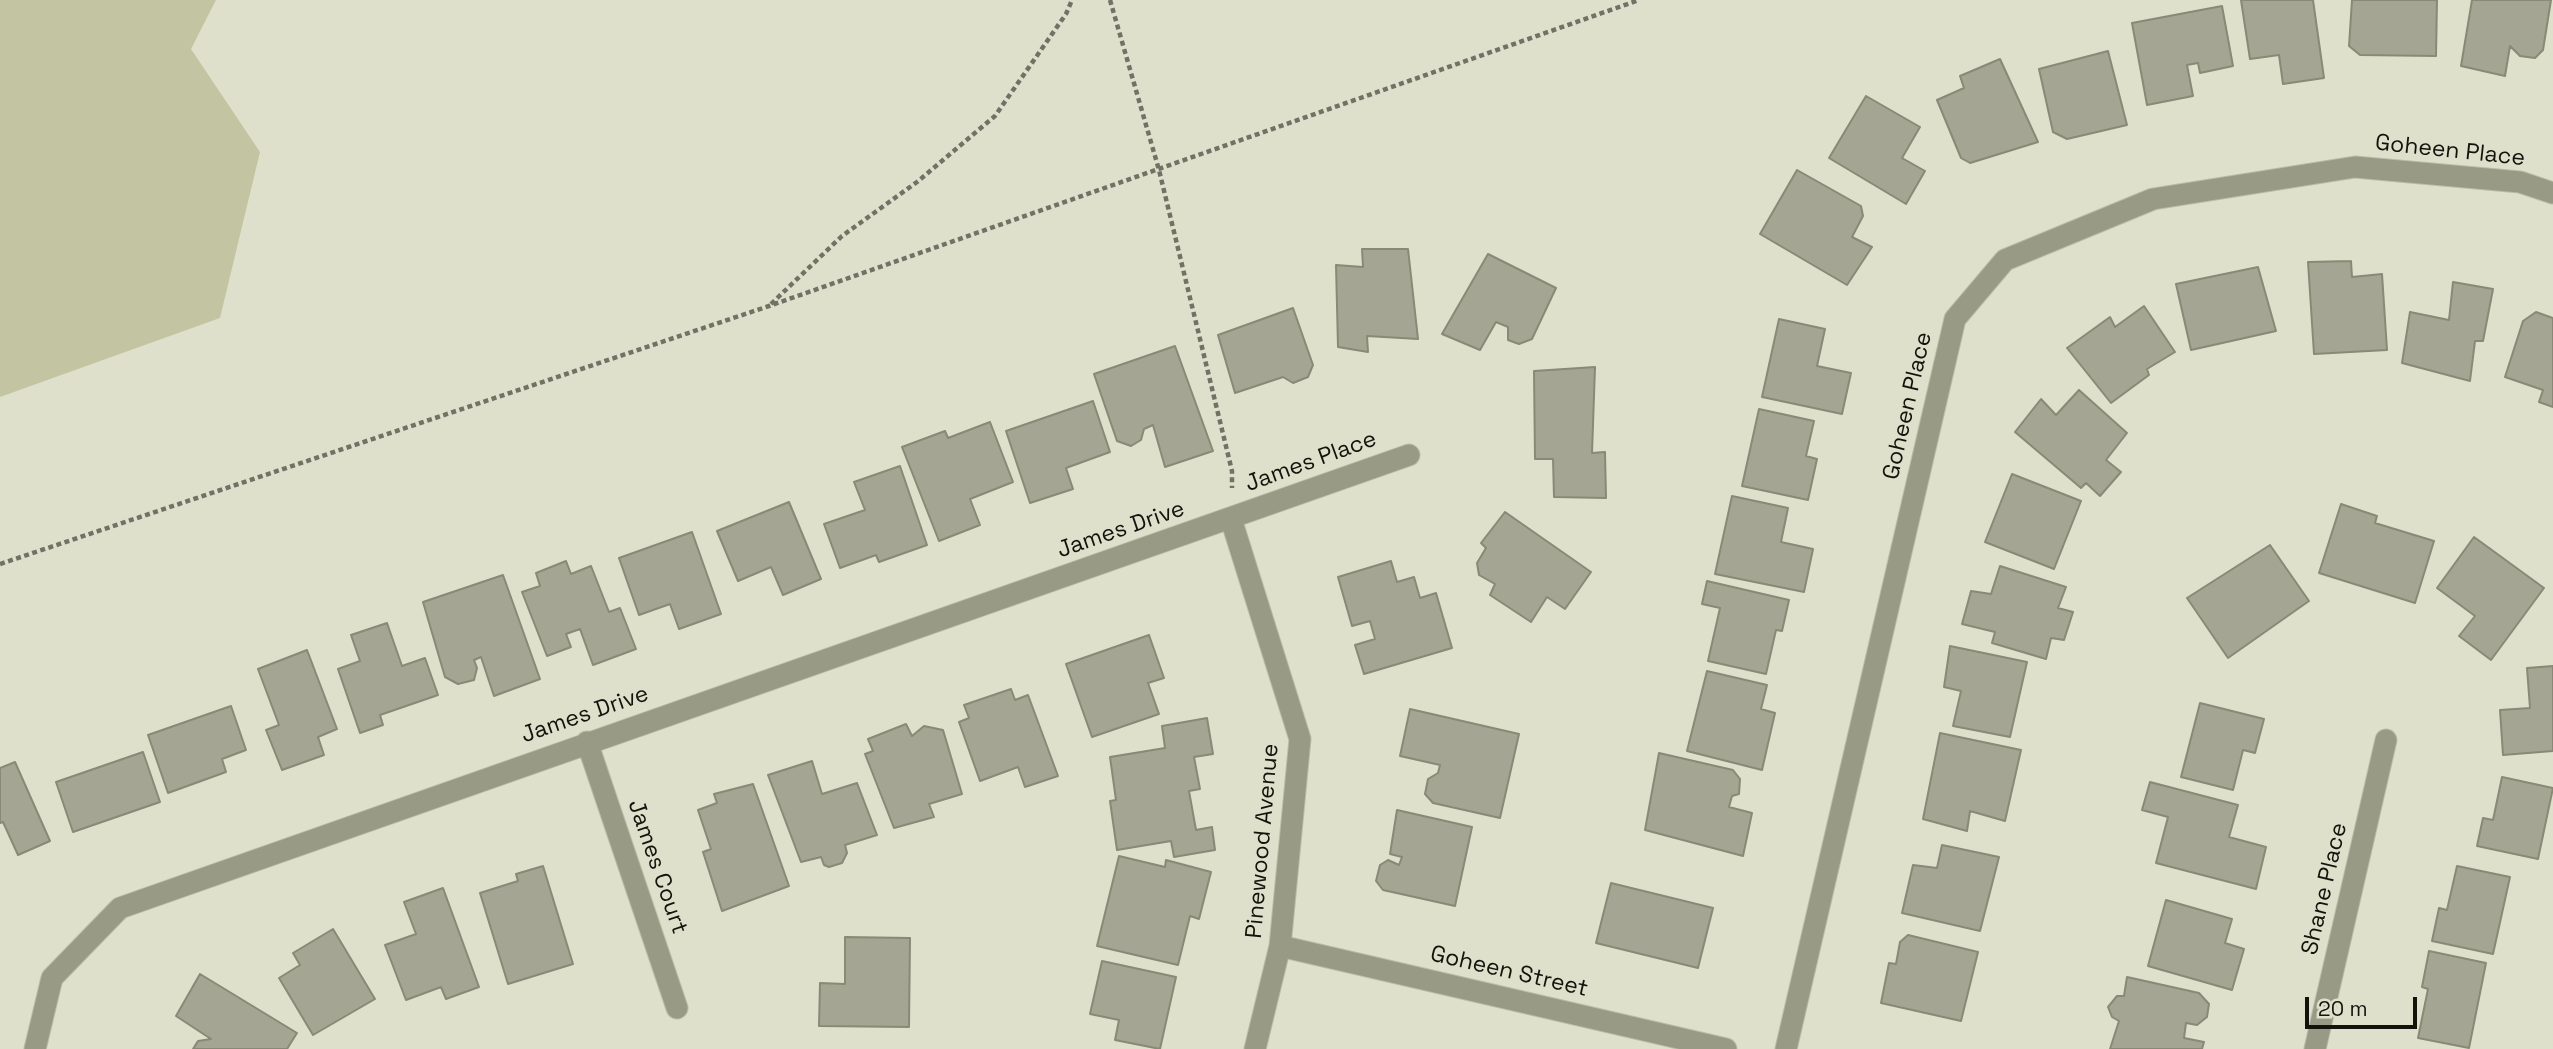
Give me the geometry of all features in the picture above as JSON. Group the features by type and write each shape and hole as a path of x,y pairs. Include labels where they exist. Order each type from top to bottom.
{"street":[{"name":"Goheen Place","path":"1786,1049 1955,319 2005,260 2153,199 2355,167 2520,182 2553,193"},
{"name":"James Place","path":"1231,519 1409,455"},
{"name":"James Drive","path":"35,1049 52,978 120,908 587,742 1231,519"},
{"name":"Pinewood Avenue","path":"1231,519 1300,739 1280,946 1255,1049"},
{"name":"Shane Place","path":"2315,1049 2386,740"},
{"name":"James Court","path":"587,742 677,1008"},
{"name":"Goheen Street","path":"1280,946 1726,1049"}],"path":[{"path":"769,306 842,236 917,182 995,116 1066,14 1072,0"},
{"path":"1110,0 1159,170 1232,471 1231,519"},
{"path":"0,565 769,306 1639,0"}],"green space":[{"path":"0,0 216,0 191,49 260,152 220,318 0,397"}],"building":[{"path":"2241,0 2313,0 2324,78 2283,84 2279,55 2250,59"},
{"path":"2352,0 2437,0 2436,56 2360,55 2349,46"},
{"path":"2472,0 2551,0 2543,50 2535,58 2520,56 2510,46 2505,76 2461,66"},
{"path":"2222,6 2233,66 2200,73 2198,63 2187,65 2193,96 2147,105 2132,23"},
{"path":"2108,51 2127,125 2067,139 2053,132 2039,69"},
{"path":"2000,59 2038,142 1970,163 1961,158 1937,100 1964,88 1960,76"},
{"path":"1866,96 1920,127 1902,158 1925,171 1906,204 1829,158"},
{"path":"1797,170 1861,206 1863,216 1852,237 1872,247 1847,285 1760,234"},
{"path":"1362,249 1408,249 1418,339 1367,336 1368,352 1338,347 1336,265 1363,267"},
{"path":"1488,254 1556,288 1532,339 1519,344 1508,340 1508,327 1496,322 1480,350 1442,334"},
{"path":"2351,261 2352,277 2382,274 2387,350 2314,354 2308,262"},
{"path":"2258,267 2276,331 2191,350 2176,284"},
{"path":"2453,282 2493,289 2483,341 2475,341 2470,381 2402,363 2410,312 2449,320"},
{"path":"2144,306 2175,352 2147,369 2149,375 2111,403 2067,348 2110,317 2115,327"},
{"path":"1293,308 1313,365 1308,377 1293,383 1283,377 1235,393 1218,335"},
{"path":"2536,312 2553,318 2553,407 2539,402 2543,390 2505,377 2523,321"},
{"path":"1779,319 1825,329 1817,366 1851,373 1842,414 1762,397"},
{"path":"1175,346 1213,451 1165,467 1153,425 1144,429 1141,440 1131,446 1117,441 1094,374"},
{"path":"1595,367 1592,453 1605,452 1606,498 1554,497 1553,459 1535,459 1534,371"},
{"path":"2079,390 2127,433 2106,460 2121,472 2100,496 2086,483 2081,488 2015,432 2041,399 2056,415"},
{"path":"1093,401 1110,452 1066,468 1073,489 1030,503 1006,431"},
{"path":"1759,409 1814,421 1806,456 1817,459 1808,500 1742,486"},
{"path":"990,422 1013,482 970,499 980,525 939,541 902,447 945,431 948,438"},
{"path":"900,466 927,545 879,562 876,555 840,568 824,524 865,510 854,482"},
{"path":"2012,474 2081,501 2054,569 1985,542"},
{"path":"1732,496 1788,508 1781,542 1813,549 1804,592 1715,574"},
{"path":"789,502 821,579 783,595 771,567 738,581 717,531"},
{"path":"2341,504 2377,516 2375,523 2434,541 2415,603 2319,573"},
{"path":"1505,512 1591,572 1565,609 1547,597 1531,622 1490,595 1495,584 1479,575 1477,563 1486,548 1481,543"},
{"path":"692,532 721,614 679,629 670,604 639,615 619,558"},
{"path":"2474,537 2544,588 2491,660 2459,636 2475,616 2437,588"},
{"path":"2270,545 2309,601 2228,658 2187,598"},
{"path":"566,561 571,574 591,566 609,612 620,608 636,649 593,665 580,629 566,634 571,647 547,656 522,592 540,586 536,573"},
{"path":"1391,561 1397,582 1414,577 1420,598 1436,593 1452,648 1364,674 1355,645 1375,639 1370,621 1352,626 1338,577"},
{"path":"2000,566 2066,587 2058,608 2073,612 2064,640 2051,638 2046,659 1992,643 1995,632 1962,624 1971,591 1991,594"},
{"path":"503,575 540,679 494,696 481,657 474,660 477,668 474,680 458,684 445,677 423,602"},
{"path":"1707,581 1789,600 1782,631 1776,630 1766,674 1708,661 1720,608 1702,604"},
{"path":"387,623 402,666 425,658 438,695 380,715 383,725 360,733 338,669 360,661 351,635"},
{"path":"1149,635 1164,678 1148,683 1159,714 1092,737 1066,664"},
{"path":"1950,646 2027,662 2010,737 1953,726 1961,691 1944,687"},
{"path":"307,650 337,729 318,737 324,755 282,770 266,730 279,725 258,669"},
{"path":"2553,666 2553,751 2503,755 2500,710 2530,708 2527,668"},
{"path":"1707,671 1767,685 1761,709 1775,713 1762,770 1687,751"},
{"path":"1011,689 1015,700 1028,695 1058,776 1025,787 1018,767 980,781 959,722 969,718 964,705"},
{"path":"2200,703 2264,719 2255,753 2243,750 2233,790 2181,777"},
{"path":"231,706 246,750 222,759 226,772 168,793 148,735"},
{"path":"1410,709 1519,734 1500,818 1433,803 1425,794 1428,779 1438,773 1440,765 1400,756"},
{"path":"1207,718 1213,754 1194,757 1200,789 1189,791 1196,830 1212,827 1215,850 1174,857 1171,841 1117,850 1110,801 1116,800 1110,757 1165,748 1162,726"},
{"path":"906,724 912,736 924,726 943,730 962,794 929,804 934,817 894,828 865,754 873,751 868,739"},
{"path":"1940,733 2021,750 2005,821 1970,811 1967,831 1923,819"},
{"path":"143,752 160,802 73,832 56,782"},
{"path":"1659,753 1733,770 1740,779 1739,794 1732,796 1729,807 1752,813 1743,856 1645,830"},
{"path":"812,761 822,794 857,783 877,835 845,845 847,853 842,863 829,867 824,865 821,857 801,862 768,775"},
{"path":"15,762 50,841 18,855 3,822 0,823 0,768"},
{"path":"2502,777 2553,788 2538,859 2477,846 2483,818 2493,820"},
{"path":"2150,782 2238,805 2229,837 2266,847 2256,889 2156,863 2168,817 2142,810"},
{"path":"753,784 789,886 722,911 703,852 711,849 698,810 717,803 714,794"},
{"path":"1397,810 1472,827 1455,906 1383,890 1376,881 1380,865 1388,860 1399,865 1402,857 1390,854"},
{"path":"1942,845 1999,857 1980,931 1902,913 1913,865 1937,868"},
{"path":"1119,856 1165,867 1166,860 1211,872 1199,919 1190,916 1178,965 1097,946"},
{"path":"543,866 573,964 508,984 480,893 518,881 516,874"},
{"path":"2457,866 2510,877 2493,954 2432,941 2439,908 2447,910"},
{"path":"1611,883 1713,908 1698,968 1596,943"},
{"path":"443,888 479,987 446,999 441,987 406,1000 385,945 416,934 404,902"},
{"path":"2166,900 2232,919 2225,943 2244,949 2232,990 2148,966"},
{"path":"333,929 375,999 313,1035 279,978 300,965 293,953"},
{"path":"1908,935 1978,952 1961,1021 1881,1003 1889,963 1896,964 1900,942"},
{"path":"845,937 910,938 909,1027 819,1026 820,983 845,984"},
{"path":"2429,951 2486,963 2469,1048 2418,1038 2428,989 2422,987"},
{"path":"1102,961 1176,977 1160,1049 1115,1040 1119,1020 1090,1014"},
{"path":"200,974 297,1033 287,1049 193,1049 198,1041 211,1039 176,1016"},
{"path":"2127,977 2199,993 2209,1004 2207,1017 2197,1025 2186,1023 2184,1038 2204,1042 2202,1049 2110,1049 2119,1021 2112,1017 2108,1007 2117,996 2124,996"}]}
